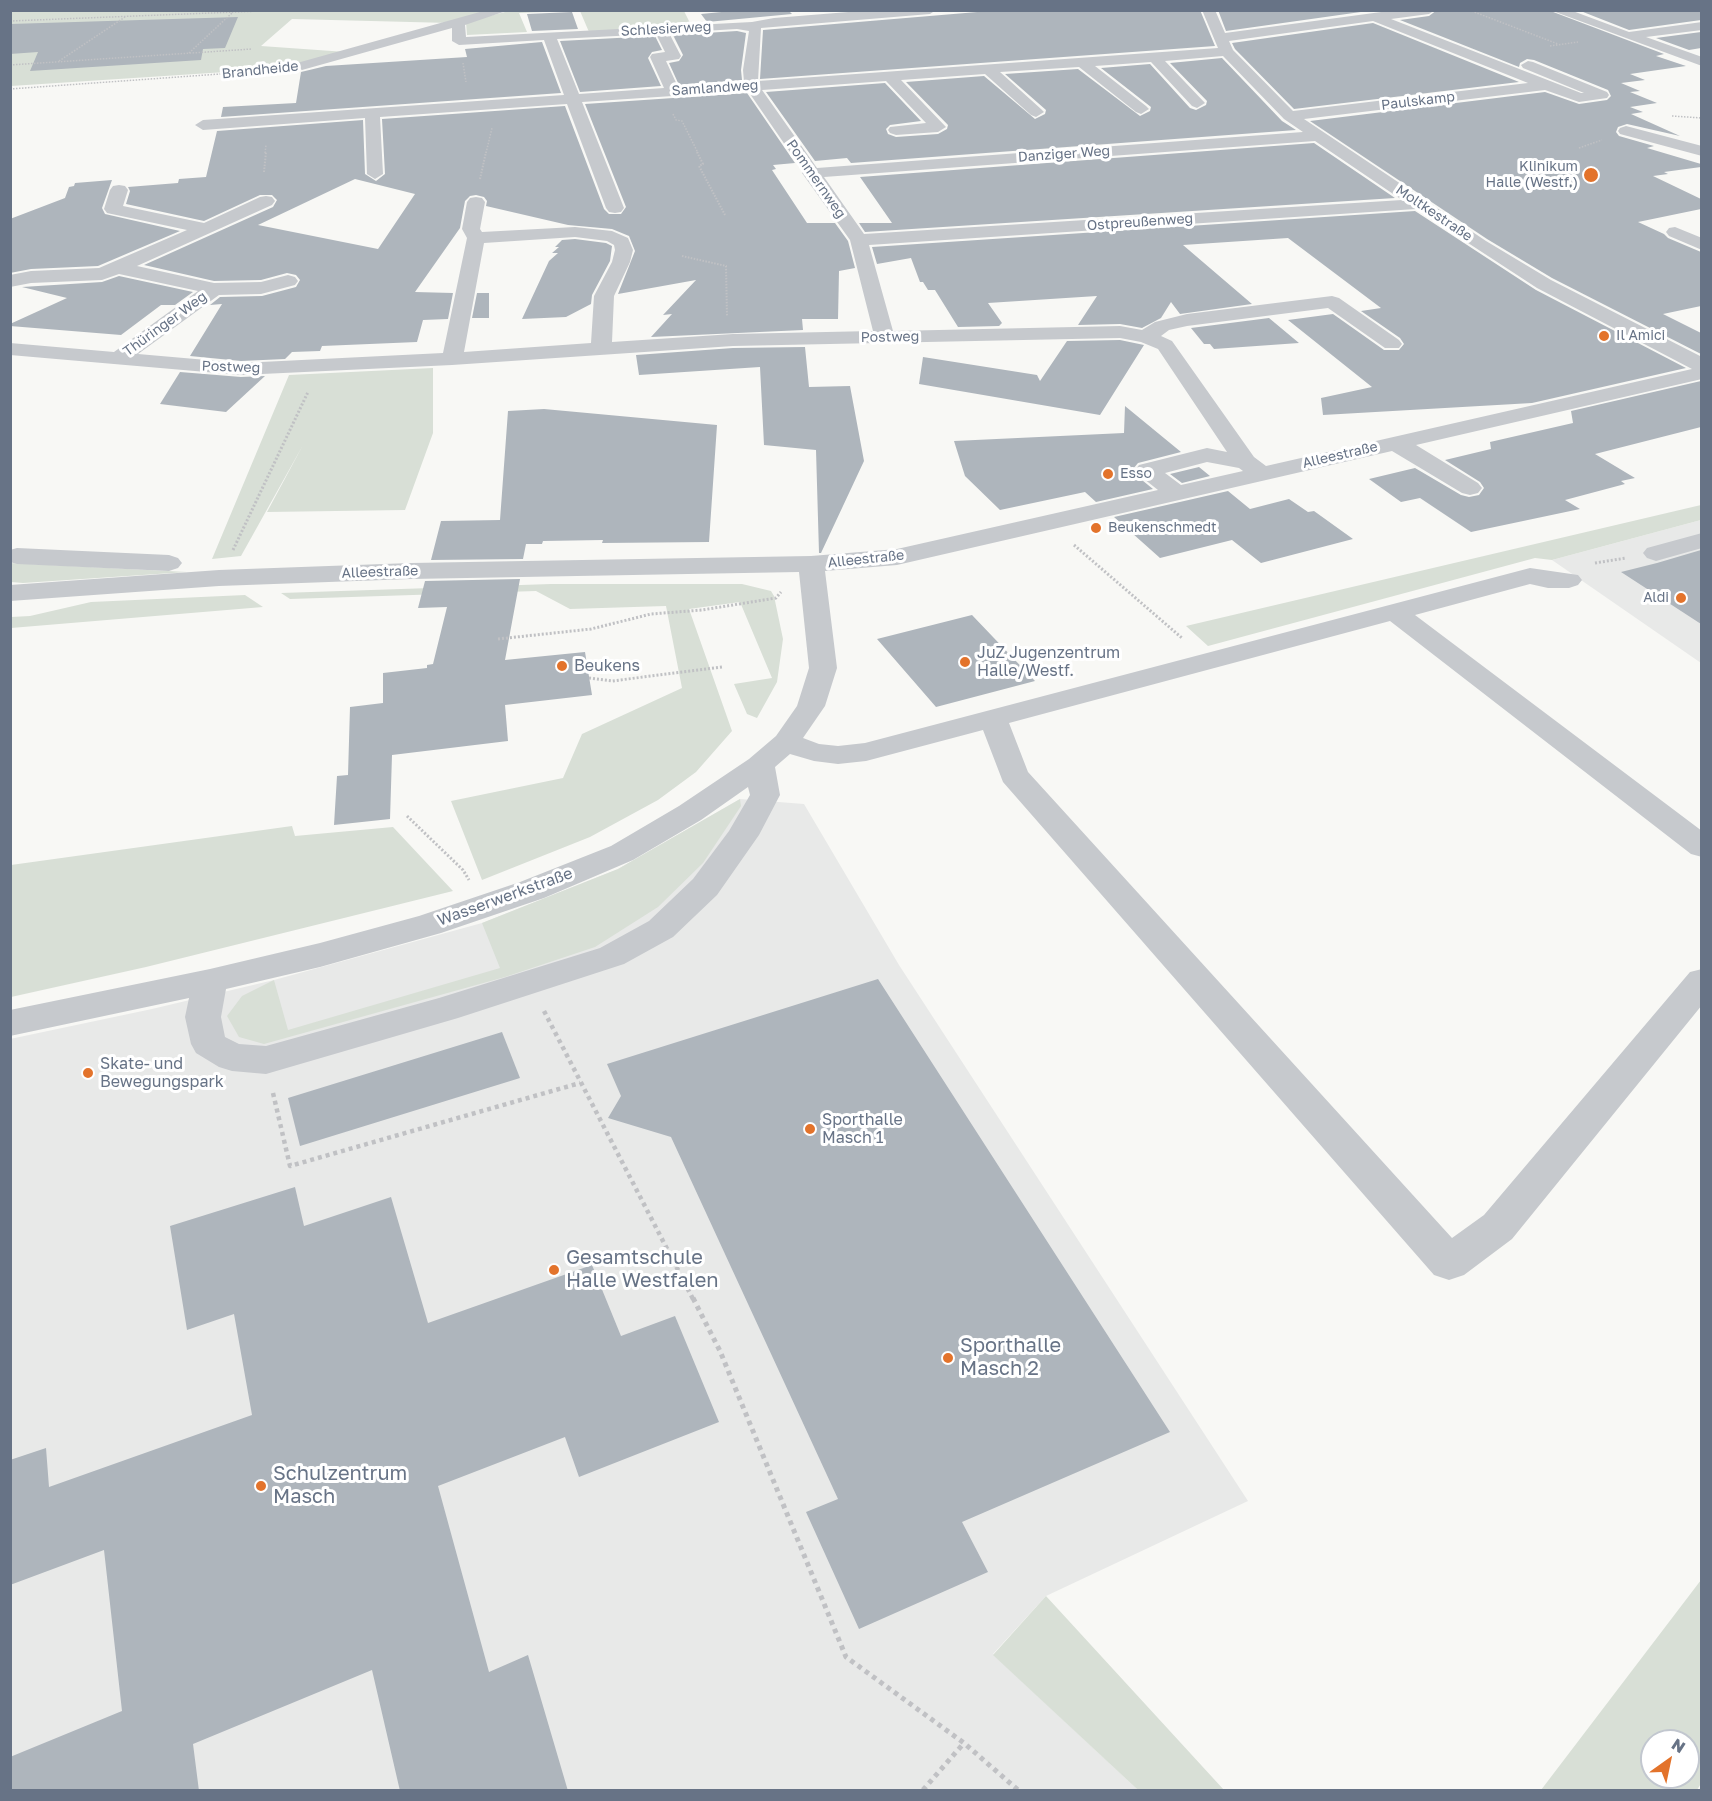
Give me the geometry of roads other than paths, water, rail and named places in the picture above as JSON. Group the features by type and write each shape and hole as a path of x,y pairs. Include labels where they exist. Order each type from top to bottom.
{"street":[{"name":"Brandheide","path":"302,66 503,10"},
{"name":"Schlesierweg","path":"458,23 459,41 752,26 774,22 930,10"},
{"name":"Moltkestraße","path":"1208,10 1223,45 1289,116 1480,245 1544,284 1701,366"},
{"name":"Samlandweg","path":"203,125 1153,56 1429,10"},
{"path":"1556,10 1701,62"},
{"name":"Paulskamp","path":"1376,18 1478,56 1579,98 1602,95 1502,54 1478,56"},
{"path":"751,85 750,70 756,30 752,26"},
{"path":"1626,35 1701,26"},
{"path":"660,29 674,56 657,57 668,91"},
{"path":"549,36 615,208"},
{"path":"1153,56 1197,103"},
{"path":"1080,61 1141,109"},
{"path":"987,68 1036,112"},
{"path":"889,75 938,127 896,129"},
{"name":"Pommernweg","path":"751,85 810,173 859,240 885,337"},
{"name":"Paulskamp","path":"1289,116 1547,85"},
{"path":"372,113 375,174"},
{"path":"1626,131 1701,151"},
{"name":"Danziger Weg","path":"810,173 1317,136"},
{"path":"119,190 113,209 204,228"},
{"name":"Thüringer Weg","path":"10,281 102,274 266,201"},
{"path":"452,359 476,238 471,229 476,202"},
{"name":"Ostpreußenweg","path":"859,240 1420,204"},
{"path":"476,238 575,232 612,236 622,242 624,250 621,262 604,296 601,350"},
{"path":"1675,232 1701,245"},
{"name":"Thüringer Weg","path":"118,268 214,289 261,288 288,281"},
{"name":"Thüringer Weg","path":"117,359 214,289"},
{"path":"1146,337 1162,326 1187,320 1332,302 1392,344"},
{"name":"Postweg","path":"10,349 241,369 321,367 733,340 1120,332 1146,337 1165,345 1253,468"},
{"name":"Alleestraße","path":"10,593 219,578 411,571 812,564 897,557 1176,493 1253,468 1396,443 1701,373"},
{"path":"1396,443 1470,488"},
{"path":"1176,493 1147,470 1207,455 1253,468"},
{"path":"1656,553 1701,540"},
{"path":"16,556 188,564 219,578"},
{"name":"Wasserwerkstraße","path":"10,1023 210,981 320,955 429,925 532,890 622,853 690,813 760,765 786,742 811,706 823,668 812,564"},
{"path":"786,742 814,752 838,755 866,752 1530,576 1548,580 1569,579"},
{"path":"1394,611 1701,847"},
{"path":"993,719 1014,775 1449,1263 1498,1227 1701,981"},
{"path":"210,981 203,1017 209,1044 232,1057 266,1060 530,983 612,956 661,929 705,887 743,835 765,795 760,765"}],"place":[{"name":"Klinikum Halle (Westf.)","path":"1591,175"},
{"name":"Il Amici","path":"1604,336"},
{"name":"Esso","path":"1108,474"},
{"name":"Beukenschmedt","path":"1096,528"},
{"name":"Aldi","path":"1681,598"},
{"name":"JuZ Jugenzentrum Halle/Westf.","path":"965,662"},
{"name":"Beukens","path":"562,666"},
{"name":"Skate- und Bewegungspark","path":"88,1073"},
{"name":"Sporthalle Masch 1","path":"810,1129"},
{"name":"Gesamtschule Halle Westfalen","path":"554,1270"},
{"name":"Sporthalle Masch 2","path":"948,1358"},
{"name":"Schulzentrum Masch","path":"261,1486"}]}
